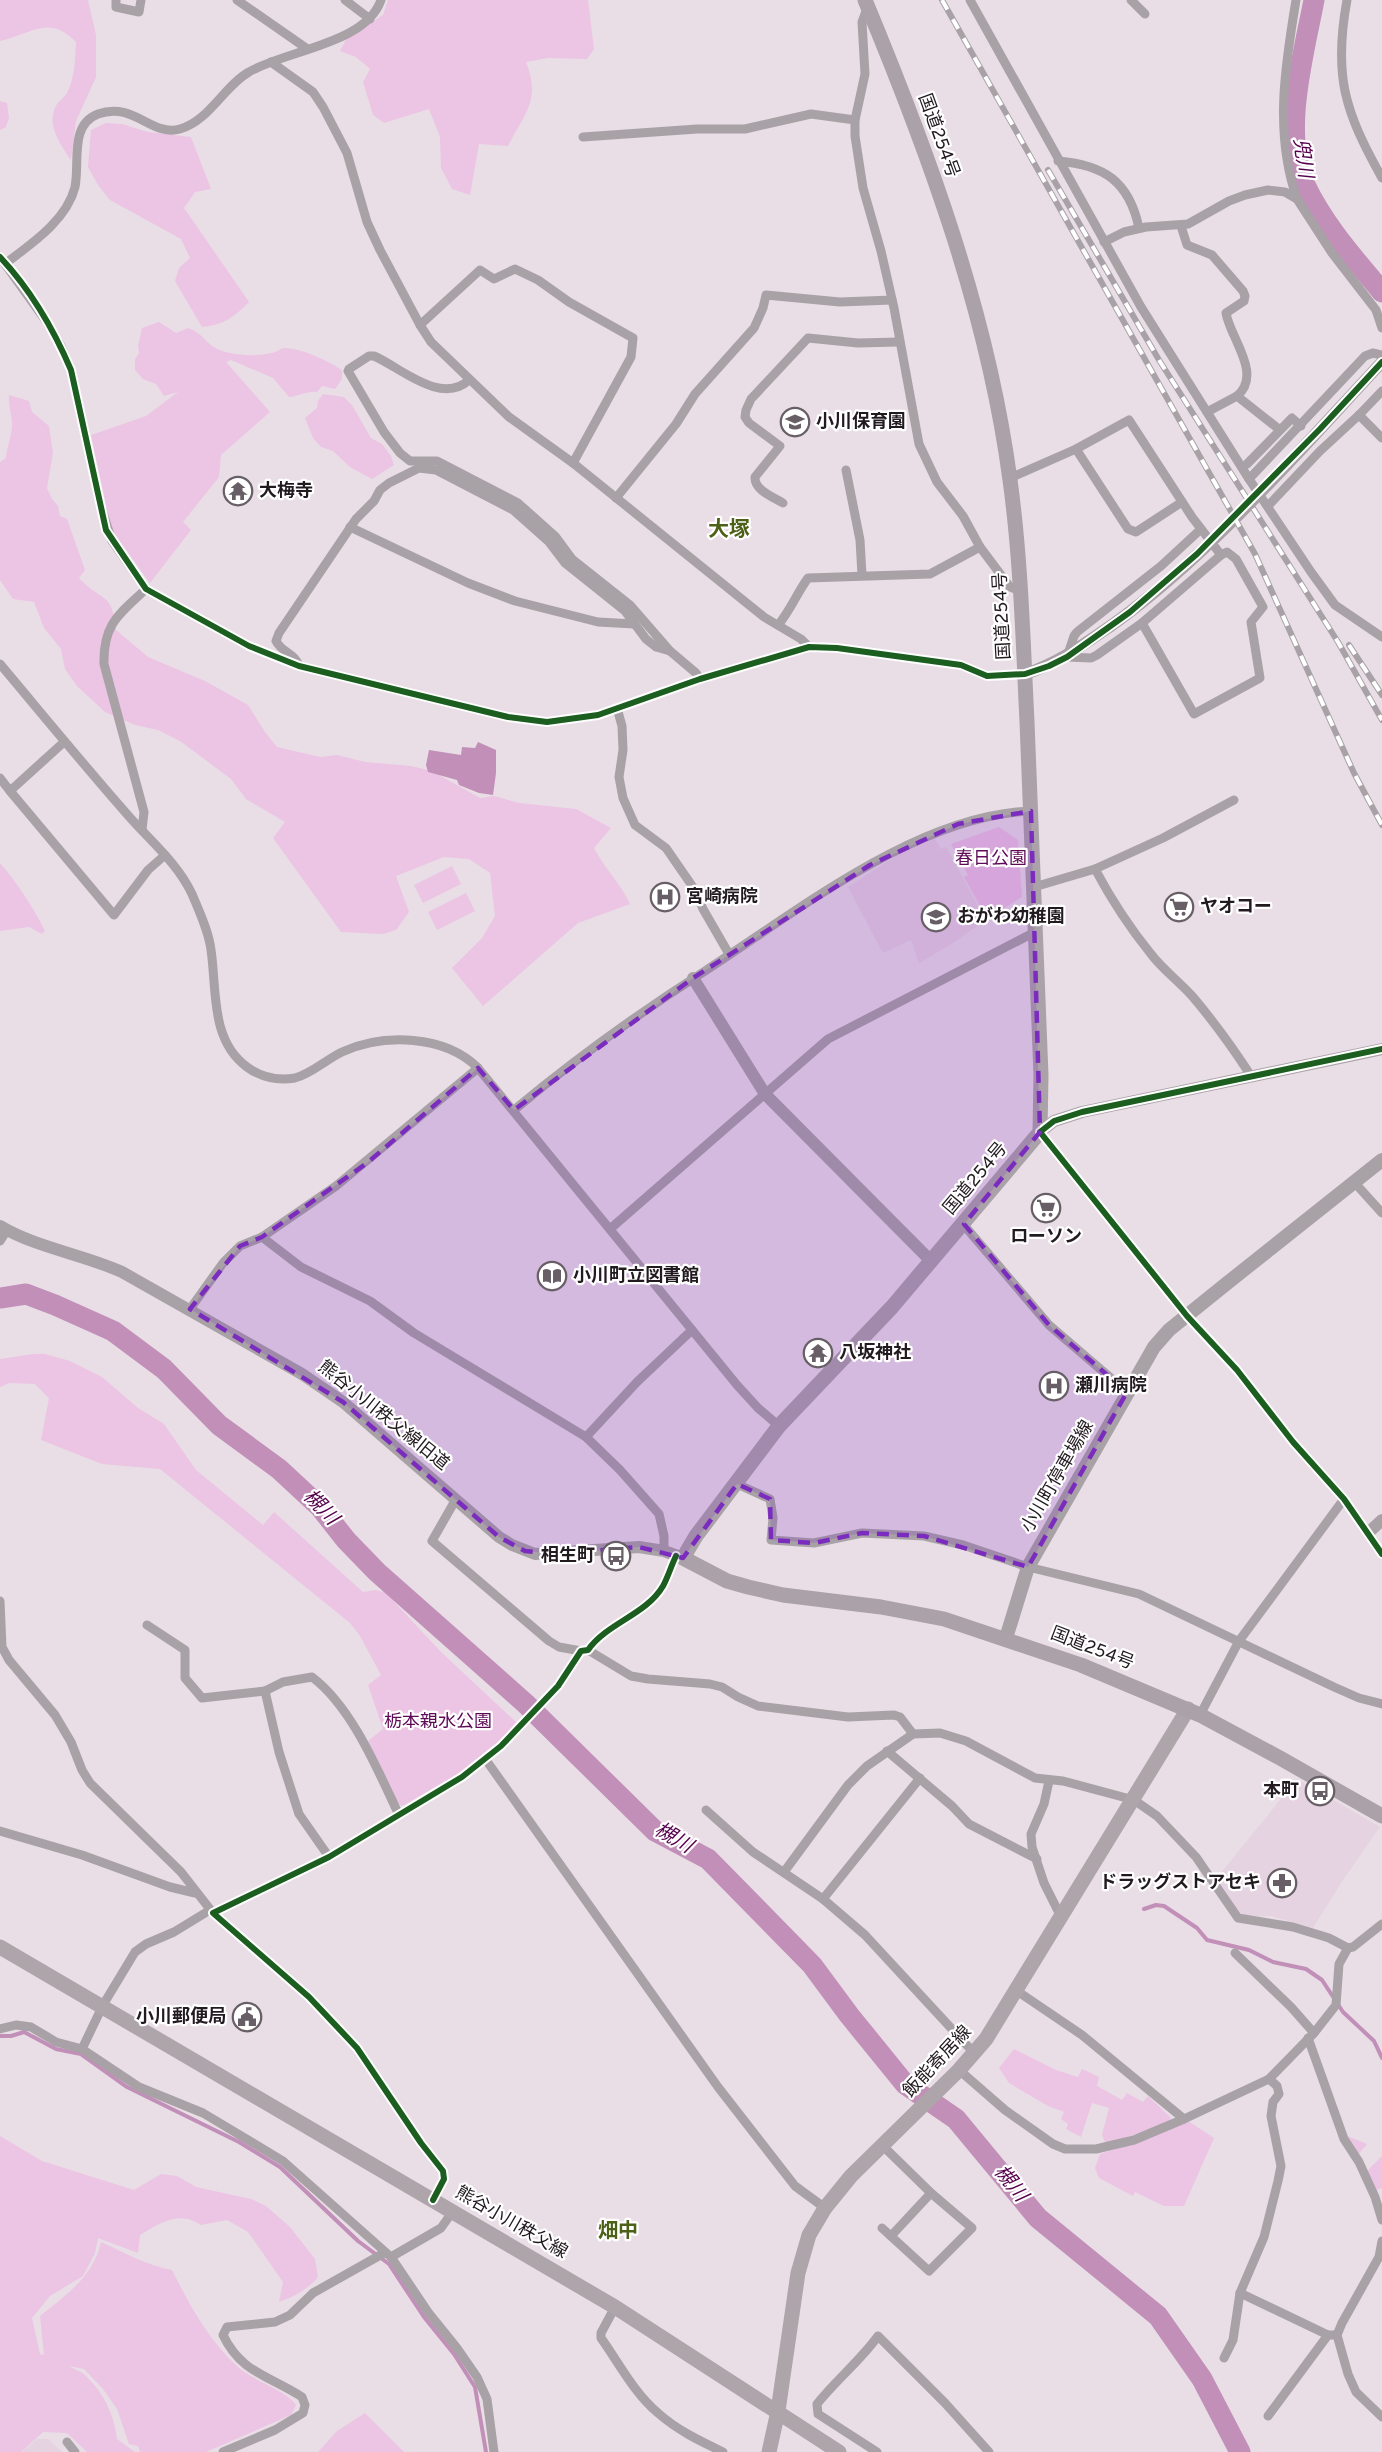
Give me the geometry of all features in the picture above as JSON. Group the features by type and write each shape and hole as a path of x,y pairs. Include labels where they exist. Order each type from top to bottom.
{"highway":[{"name":"国道254号","path":"867,3 928,163 973,299 996,397 1010,478 1021,591 1025,674 1041,1075 1040,1132 855,1349 779,1426 696,1536 674,1555 727,1581 766,1592 881,1607 944,1619 1081,1665 1194,1712 1281,1758 1382,1816"}],"main road":[{"name":"小川町停車場線","path":"1006,1638 1028,1567 1154,1347 1169,1330 1382,1160"},
{"name":"飯能寄居線","path":"769,2452 778,2411 798,2273 809,2235 825,2208 851,2176 975,2054 1017,1991 1134,1800 1194,1712"},
{"name":"熊谷小川秩父線","path":"0,1947 103,2005 615,2307 839,2452"}],"street":[{"path":"116,0 116,8 139,12 141,0"},
{"path":"237,0 306,48"},
{"path":"345,0 370,19"},
{"path":"381,0 370,19 339,39 306,48 249,71 203,114 181,129 161,130 138,116 117,110 98,114 85,122 79,134 75,186 67,206 53,223 3,260 61,346 71,370 106,530 146,590 249,646 299,666 508,717 547,722 598,715 700,679 809,647 837,648 961,666 987,676 1025,674 1050,666 1067,657 1161,586 1216,536 1382,362"},
{"path":"970,0 1141,307 1249,479 1335,605 1381,635"},
{"path":"1131,0 1145,14"},
{"path":"1296,0 1287,58 1283,126 1288,174 1298,199 1332,253 1376,310 1382,328"},
{"path":"1347,0 1341,69 1345,97 1359,138 1382,178"},
{"path":"867,3 862,22 865,74 855,120 863,188 892,300 919,444 937,482 963,516 980,547 1010,586 1021,591"},
{"path":"272,62 313,92 323,106 347,153 367,222 431,342 509,417 573,463 764,617 801,639 809,647"},
{"path":"582,137 697,129 746,129 811,114 855,120"},
{"path":"1058,161 1091,166 1112,178 1126,196 1136,215 1139,228"},
{"path":"1104,242 1139,228 1175,224 1181,226 1203,217 1229,201 1268,189 1279,190 1298,199"},
{"path":"1181,226 1187,245 1212,255 1239,285 1245,296 1244,301 1226,313 1246,365 1244,391 1207,412"},
{"path":"420,325 480,270 494,279 515,269 538,280 569,302 633,338 631,357 573,463"},
{"path":"616,498 676,424 695,394 754,328 766,296 840,302 892,300"},
{"path":"783,503 757,487 755,483 755,477 780,446 749,423 745,417 752,399 808,338 858,343 899,342"},
{"path":"1249,479 1365,356 1373,353 1382,355"},
{"path":"469,381 454,390 441,388 422,382 374,356 369,356 348,372 384,432 400,453 410,461 437,461 518,503 555,536 572,559 630,605 670,651 700,679"},
{"path":"1268,506 1382,391"},
{"path":"1237,396 1280,430"},
{"path":"1359,415 1382,438"},
{"path":"1247,464 1292,418 1320,451"},
{"path":"1010,478 1076,449 1129,420 1182,502 1221,555"},
{"path":"1076,449 1128,529 1137,532 1182,502"},
{"path":"299,666 296,657 284,651 276,640 350,527 389,483 419,468 435,470 513,510 549,542 565,563 625,611 656,647 670,651"},
{"path":"846,470 860,540 862,576"},
{"path":"350,527 468,583 515,601 598,622 634,624"},
{"path":"1067,657 1077,632 1161,566 1201,529"},
{"path":"778,625 789,612 808,578 930,574 980,547"},
{"path":"1067,657 1091,658 1097,655 1142,623 1227,552 1236,559 1263,607 1251,622 1260,678 1194,714 1142,623"},
{"path":"142,831 144,812 104,664 104,651 108,631 118,615 146,590"},
{"path":"0,664 64,742 165,855 191,892 211,947 218,1023 223,1037 248,1068 273,1079 297,1077 341,1052 362,1044 393,1040 423,1042 452,1049 468,1058 514,1110 751,1401 779,1426"},
{"path":"0,682 10,676"},
{"path":"617,708 622,726 623,750 619,777 623,798 635,825 666,848 695,890 702,909 729,954"},
{"path":"10,791 64,742"},
{"path":"0,778 114,915 148,870 165,855"},
{"path":"1034,886 1095,869 1163,838 1234,800"},
{"path":"514,1110 538,1089 693,978 819,896 905,845 958,824 1006,812 1031,811"},
{"path":"1095,869 1112,902 1151,955 1169,976 1191,995 1228,1040 1251,1076"},
{"path":"610,1229 828,1039 1035,932"},
{"path":"693,978 765,1094 931,1261"},
{"path":"1382,1049 1075,1114 1053,1121 1040,1132 1187,1316 1237,1370 1293,1442 1344,1499 1369,1532 1382,1554"},
{"path":"190,1309 223,1263 240,1246 262,1237 365,1164 478,1068"},
{"path":"1354,1182 1382,1213"},
{"path":"963,1224 1042,1318 1127,1392"},
{"name":"熊谷小川秩父線旧道","path":"2,1232 94,1260 146,1284 302,1374 343,1402 499,1537 518,1548 535,1554 639,1547 674,1555"},
{"path":"82,2049 103,2005 135,1952 146,1944 211,1912 329,1857 486,1760 558,1686 596,1639 636,1612 656,1594 663,1586 674,1555 664,1536 659,1514 620,1470 586,1437 414,1332 370,1300 302,1267 262,1237"},
{"path":"586,1437 637,1382 692,1330"},
{"path":"737,1484 770,1499 773,1518 771,1540 814,1544 862,1533 924,1536 963,1545 1028,1567 1140,1594 1334,1687 1382,1704"},
{"path":"456,1499 432,1541 549,1641 559,1647 585,1650 631,1676 722,1687 758,1706 848,1717 894,1715 900,1717 913,1734"},
{"path":"1194,1712 1239,1641 1344,1499"},
{"path":"1369,1532 1382,1520"},
{"path":"0,1601 4,1658 55,1715 71,1742 90,1783 181,1872 211,1912 309,1997 357,2048 421,2144 443,2171 444,2180 433,2200"},
{"path":"147,1625 185,1650 185,1678 202,1698 265,1691 283,1683 312,1677 325,1687 364,1743 399,1815"},
{"path":"265,1691 279,1752 299,1814 329,1857"},
{"path":"784,1872 848,1785 887,1751 913,1734 940,1733 954,1736 1035,1778 1063,1781 1134,1800 1157,1816 1196,1857 1238,1918 1293,1927 1329,1938 1348,1948 1353,1947 1382,1924"},
{"path":"887,1751 952,1806 969,1824 1037,1859"},
{"path":"486,1760 718,2087 795,2186 825,2208"},
{"path":"823,1899 920,1778"},
{"path":"1048,1781 1044,1804 1031,1834 1032,1847 1044,1882 1061,1917"},
{"path":"706,1810 753,1852 823,1899 865,1935 975,2054"},
{"path":"0,1831 82,1855 170,1887 195,1893"},
{"path":"955,2074 1053,2144 1065,2149 1079,2151 1114,2145 1161,2130 1269,2079 1311,2036 1336,2005 1339,1964 1348,1948"},
{"path":"1235,1953 1291,2007 1311,2036 1344,2139 1378,2194 1382,2220"},
{"path":"1017,1991 1082,2036 1185,2120"},
{"path":"0,2029 16,2025 31,2027 56,2042 82,2049 139,2087 203,2113 283,2161 387,2255 477,2377 487,2399 494,2452"},
{"path":"1224,2358 1233,2340 1240,2293 1264,2237 1281,2166 1271,2116 1274,2102 1280,2094 1277,2086 1269,2079"},
{"path":"882,2228 929,2271 972,2228 931,2193 883,2146"},
{"path":"891,2236 931,2193"},
{"path":"223,2452 275,2430 303,2413 305,2405 302,2397 250,2369 234,2355 223,2335 228,2327 275,2322 290,2315 314,2293 441,2229 453,2211"},
{"path":"1268,2416 1342,2323 1380,2257 1382,2241"},
{"path":"1240,2293 1333,2335 1356,2392 1382,2417"},
{"path":"615,2307 601,2333 601,2338 634,2387 657,2413 693,2438 723,2452"},
{"path":"877,2452 818,2414 817,2404 832,2386 850,2371 878,2336 989,2452"},
{"path":"67,2442 75,2452"}],"highlighted area":[{"path":"1031,811 1040,1132 964,1224 1049,1325 1127,1392 1028,1567 924,1536 862,1533 814,1543 771,1540 770,1499 737,1484 683,1558 639,1547 556,1554 525,1551 499,1537 343,1402 190,1309 240,1246 262,1237 367,1163 478,1068 514,1110 693,978 870,865 958,824"}],"shaded area":[{"path":"478,742 496,750 493,795 479,793 459,785 457,780 428,772 426,765 429,750 461,755 462,747 475,748"},
{"path":"935,838 941,849 946,847 986,920 919,963 911,940 883,953 848,887 899,854"},
{"path":"1297,1779 1380,1827 1313,1928 1271,1916 1248,1917 1240,1913 1216,1879"},
{"path":"37,2439 48,2439 62,2452 22,2452"}],"green space":[{"path":"0,0 88,0 96,35 96,77 76,121 71,160 56,136 53,115 72,81 76,42 57,29 48,28 40,28 0,41"},
{"path":"388,0 588,0 594,49 587,59 548,58 526,62 532,87 529,106 508,146 479,144 470,195 452,189 441,168 440,137 429,109 384,123 373,115 363,82 370,69 356,57 340,51 347,38 383,15"},
{"path":"0,101 7,103 9,118 6,127 0,130"},
{"path":"106,123 122,124 148,132 191,137 211,189 195,192 184,208 249,302 228,319 202,327 175,281 179,268 190,258 181,239 110,200 98,185 88,167 91,130"},
{"path":"159,322 176,333 188,328 194,330 214,347 232,353 261,355 285,348 307,353 342,370 342,379 335,389 322,386 317,392 289,397 273,378 231,360 226,362 270,412 221,455 219,477 183,522 191,530 150,583 111,529 91,435 146,416 178,392 164,396 156,384 143,379 135,370 135,359 139,353 138,346 142,328"},
{"path":"323,394 344,397 352,405 371,438 382,444 391,456 394,465 372,479 350,467 333,451 321,447 313,438 305,418 317,408 318,401"},
{"path":"9,395 29,401 32,412 49,426 53,453 47,488 58,506 60,516 67,519 85,570 79,578 105,598 112,609 116,630 148,657 205,681 248,705 277,747 320,757 337,755 365,762 411,766 432,771 480,798 494,796 519,803 576,809 611,828 594,848 630,904 578,923 483,1006 452,968 482,938 495,916 490,873 469,859 444,857 396,876 409,912 396,930 383,934 341,932 273,838 285,822 246,799 231,779 180,741 158,730 135,725 105,712 77,686 65,669 61,649 44,628 34,602 13,599 0,580 0,462 6,458 12,428"},
{"name":"春日公園","path":"999,827 1018,840 1022,897 987,919 964,877 968,875 951,844"},
{"path":"0,863 19,887 35,913 45,931 42,934 29,927 0,931"},
{"path":"452,866 461,884 423,903 414,885"},
{"path":"466,893 475,911 437,930 428,912"},
{"name":"栃本親水公園","path":"45,1354 70,1361 102,1377 138,1408 164,1424 196,1470 263,1525 274,1512 363,1592 376,1590 386,1593 441,1652 517,1723 491,1750 468,1768 402,1806 397,1803 368,1741 383,1729 368,1685 381,1675 360,1636 350,1623 160,1469 102,1464 41,1440 49,1398 35,1384 9,1383 0,1387 0,1359"},
{"path":"1014,2049 1056,2070 1078,2077 1082,2069 1099,2077 1097,2086 1122,2100 1127,2093 1143,2102 1148,2096 1171,2118 1167,2124 1106,2144 1102,2135 1109,2108 1092,2103 1081,2137 1066,2129 1068,2124 1061,2119 1064,2112 1048,2106 1009,2083 999,2068"},
{"path":"1188,2121 1214,2138 1184,2206 1164,2206 1135,2192 1133,2196 1099,2178 1095,2168 1100,2154"},
{"path":"0,2136 42,2161 134,2190 161,2174 177,2176 196,2187 251,2199 266,2206 290,2227 315,2259 318,2277 310,2286 279,2302 283,2282 248,2232 227,2220 201,2225 177,2218 140,2235 138,2253 98,2238 95,2253 83,2276 50,2296 32,2318 40,2354 44,2355 40,2316 68,2293 85,2275 92,2265 101,2242 145,2262 172,2270 193,2309 218,2346 244,2372 291,2400 296,2405 291,2415 206,2452 140,2452 138,2446 129,2444 117,2409 103,2389 84,2369 69,2366 83,2374 98,2389 111,2413 117,2439 135,2452 87,2452 67,2433 43,2432 21,2452 0,2452"},
{"path":"1347,2136 1367,2144 1358,2155 1349,2143"},
{"path":"1382,2156 1382,2188 1376,2190 1367,2171"},
{"path":"365,2413 404,2452 318,2452 337,2431"}],"waterway":[{"name":"兜川","path":"1314,0 1297,93 1295,142 1298,164 1305,185 1321,214 1382,292"},
{"name":"槻川","path":"0,1298 26,1294 55,1305 113,1331 164,1369 219,1425 279,1469 320,1507 346,1540 377,1572 526,1704 655,1831 708,1859 812,1965 905,2084 956,2119 1038,2218 1158,2316 1202,2379 1240,2452"},
{"path":"1144,1909 1156,1905 1164,1906 1197,1928 1207,1940 1249,1950 1273,1962 1306,1969 1322,1980 1343,2012 1374,2041 1382,2058"},
{"path":"0,2036 11,2036 24,2032 56,2049 81,2054 127,2087 239,2142 280,2167 358,2241 389,2264 475,2387 486,2452"}],"railway":[{"path":"942,0 1255,554 1354,773 1382,825"},
{"path":"1048,170 1159,360 1338,642 1382,720"},
{"path":"1349,645 1382,695"}],"cycle path":[{"path":"0,257 40,311 71,370 106,530 146,589 249,646 299,666 508,717 547,722 598,715 700,679 809,647 837,648 961,665 987,676 1025,674 1049,666 1067,657 1130,612 1197,554 1320,429 1382,362"},
{"path":"1382,1049 1082,1112 1054,1121 1040,1132 1187,1316 1237,1370 1293,1442 1344,1499 1382,1554"},
{"path":"433,2200 444,2179 443,2171 421,2143 357,2048 309,1997 213,1913 329,1857 462,1777 501,1746 558,1686 581,1651 588,1650 605,1633 656,1596 665,1583 676,1556"}],"place":[{"name":"小川保育園","path":"795,422"},
{"name":"大梅寺","path":"238,491"},
{"name":"宮崎病院","path":"665,897"},
{"name":"ヤオコー","path":"1179,907"},
{"name":"おがわ幼稚園","path":"936,917"},
{"name":"ローソン","path":"1046,1208"},
{"name":"小川町立図書館","path":"552,1276"},
{"name":"八坂神社","path":"818,1353"},
{"name":"瀬川病院","path":"1054,1386"},
{"name":"相生町","path":"616,1556"},
{"name":"本町","path":"1320,1791"},
{"name":"ドラッグストアセキ","path":"1282,1883"},
{"name":"小川郵便局","path":"247,2017"}],"district":[{"name":"大塚","path":"729,530"},
{"name":"畑中","path":"618,2232"}]}
